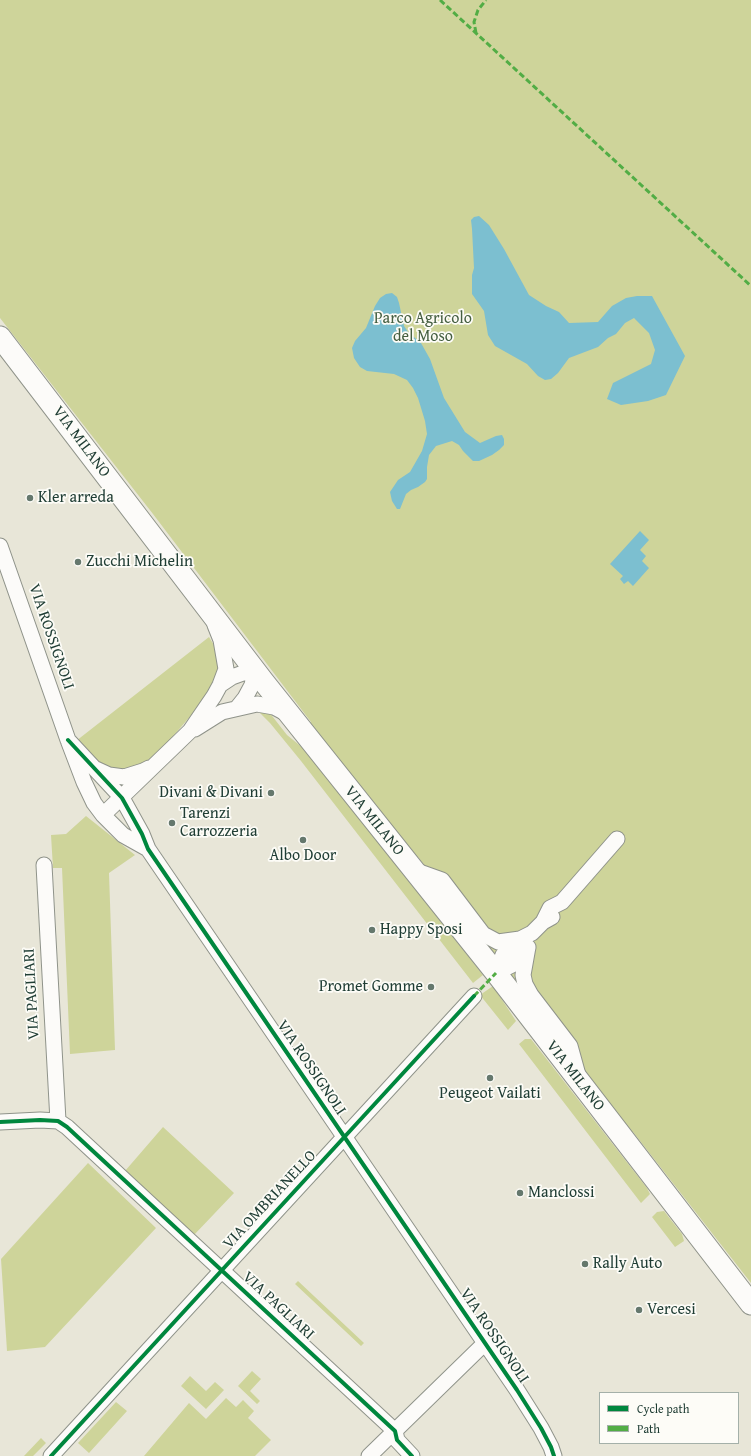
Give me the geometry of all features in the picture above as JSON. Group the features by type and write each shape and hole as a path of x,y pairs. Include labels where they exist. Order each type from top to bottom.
{"main road":[{"name":"VIA MILANO","path":"0,337 289,715 496,973 751,1304"}],"street":[{"name":"VIA ROSSIGNOLI","path":"0,546 68,740 84,782 94,803 103,815 123,835 148,849"},
{"name":"VIA ROSSIGNOLI","path":"122,798 190,731 220,685 226,669 221,640 206,606"},
{"name":"VIA ROSSIGNOLI","path":"220,685 243,672 255,671"},
{"path":"237,708 245,698 252,685 255,671"},
{"name":"VIA ROSSIGNOLI","path":"190,731 222,712 257,704 274,708 289,715"},
{"name":"VIA ROSSIGNOLI","path":"68,740 122,798 142,834 148,849 485,1343 541,1428 554,1456"},
{"name":"VIA ROSSIGNOLI","path":"93,768 109,775 124,777 143,771 161,759"},
{"path":"103,815 122,798"},
{"path":"496,973 503,955 527,940 543,922 557,914 562,902 617,839"},
{"name":"VIA PAGLIARI","path":"44,865 58,1121 67,1127 222,1270 395,1432 397,1440 412,1456"},
{"path":"413,869 442,880 483,934 498,942 527,940"},
{"path":"527,940 523,974 525,984 531,995 570,1046 580,1082"},
{"name":"VIA OMBRIANELLO","path":"51,1456 474,996"},
{"path":"0,1122 40,1120 58,1121"},
{"path":"369,1456 485,1343"}],"green space":[{"name":"Parco Agricolo del Moso","path":"0,0 751,0 751,1283 633,1132 629,1135 582,1068 418,857 414,856 312,725 153,514 0,318"},
{"path":"209,637 217,650 218,674 204,700 158,754 140,765 124,770 108,768 94,762 76,741"},
{"path":"262,708 269,712 287,735 303,748 483,975 473,983 301,761 259,712"},
{"path":"86,816 135,855 109,873 115,1050 70,1054 62,868 53,868 51,835 66,834"},
{"path":"493,986 516,1021 508,1030 480,995"},
{"path":"525,1039 531,1039 647,1188 650,1194 641,1203 519,1044"},
{"path":"163,1127 234,1193 194,1235 125,1171"},
{"path":"88,1163 156,1228 45,1347 7,1351 1,1259"},
{"path":"664,1211 682,1234 684,1241 675,1247 652,1217 657,1212"},
{"path":"298,1281 364,1343 361,1346 295,1284"},
{"path":"252,1371 261,1379 250,1391 260,1401 257,1404 238,1386"},
{"path":"190,1376 206,1391 215,1382 224,1390 206,1409 181,1386"},
{"path":"226,1398 236,1407 243,1400 254,1411 248,1418 271,1440 255,1456 144,1456 189,1403 206,1419"},
{"path":"116,1402 127,1411 89,1453 78,1443"},
{"path":"41,1438 46,1443 33,1456 24,1456"}],"water":[{"path":"479,216 489,225 529,295 559,312 569,323 598,322 612,306 626,298 652,296 685,356 666,395 648,401 621,405 607,399 613,383 651,364 655,350 649,333 634,318 625,323 616,334 608,338 598,347 569,358 558,373 551,379 545,380 538,376 527,364 495,346 488,335 484,311 472,294 472,275 474,268 471,220 474,217"},
{"path":"392,293 397,297 404,326 408,332 421,343 430,359 444,398 465,432 480,443 502,435 504,439 504,445 499,450 479,461 473,461 459,445 452,441 436,446 429,455 427,479 418,487 406,494 400,509 397,509 392,501 390,492 398,480 410,472 422,451 427,434 425,421 418,398 407,380 394,374 367,371 360,367 354,358 352,348 355,341 366,328 380,298 386,294"},
{"path":"640,531 649,540 640,550 646,556 642,561 649,568 633,586 628,581 624,584 620,579 623,576 610,564"}],"marked path":[{"path":"440,0 751,286"},
{"path":"476,33 474,22 478,10 486,0"},
{"path":"474,996 496,973"}],"cycle path":[{"path":"68,740 122,798 142,834 148,849 517,1390 541,1428 554,1456"},
{"path":"51,1456 474,996"},
{"path":"0,1122 40,1120 58,1121 67,1127 395,1431 397,1440 412,1456"}],"place":[{"name":"Kler arreda","path":"30,498"},
{"name":"Zucchi Michelin","path":"78,562"},
{"name":"Divani & Divani","path":"271,793"},
{"name":"Tarenzi Carrozzeria","path":"172,823"},
{"name":"Albo Door","path":"303,840"},
{"name":"Happy Sposi","path":"372,930"},
{"name":"Promet Gomme","path":"431,987"},
{"name":"Peugeot Vailati","path":"490,1078"},
{"name":"Manclossi","path":"520,1193"},
{"name":"Rally Auto","path":"585,1264"},
{"name":"Vercesi","path":"639,1310"}]}
